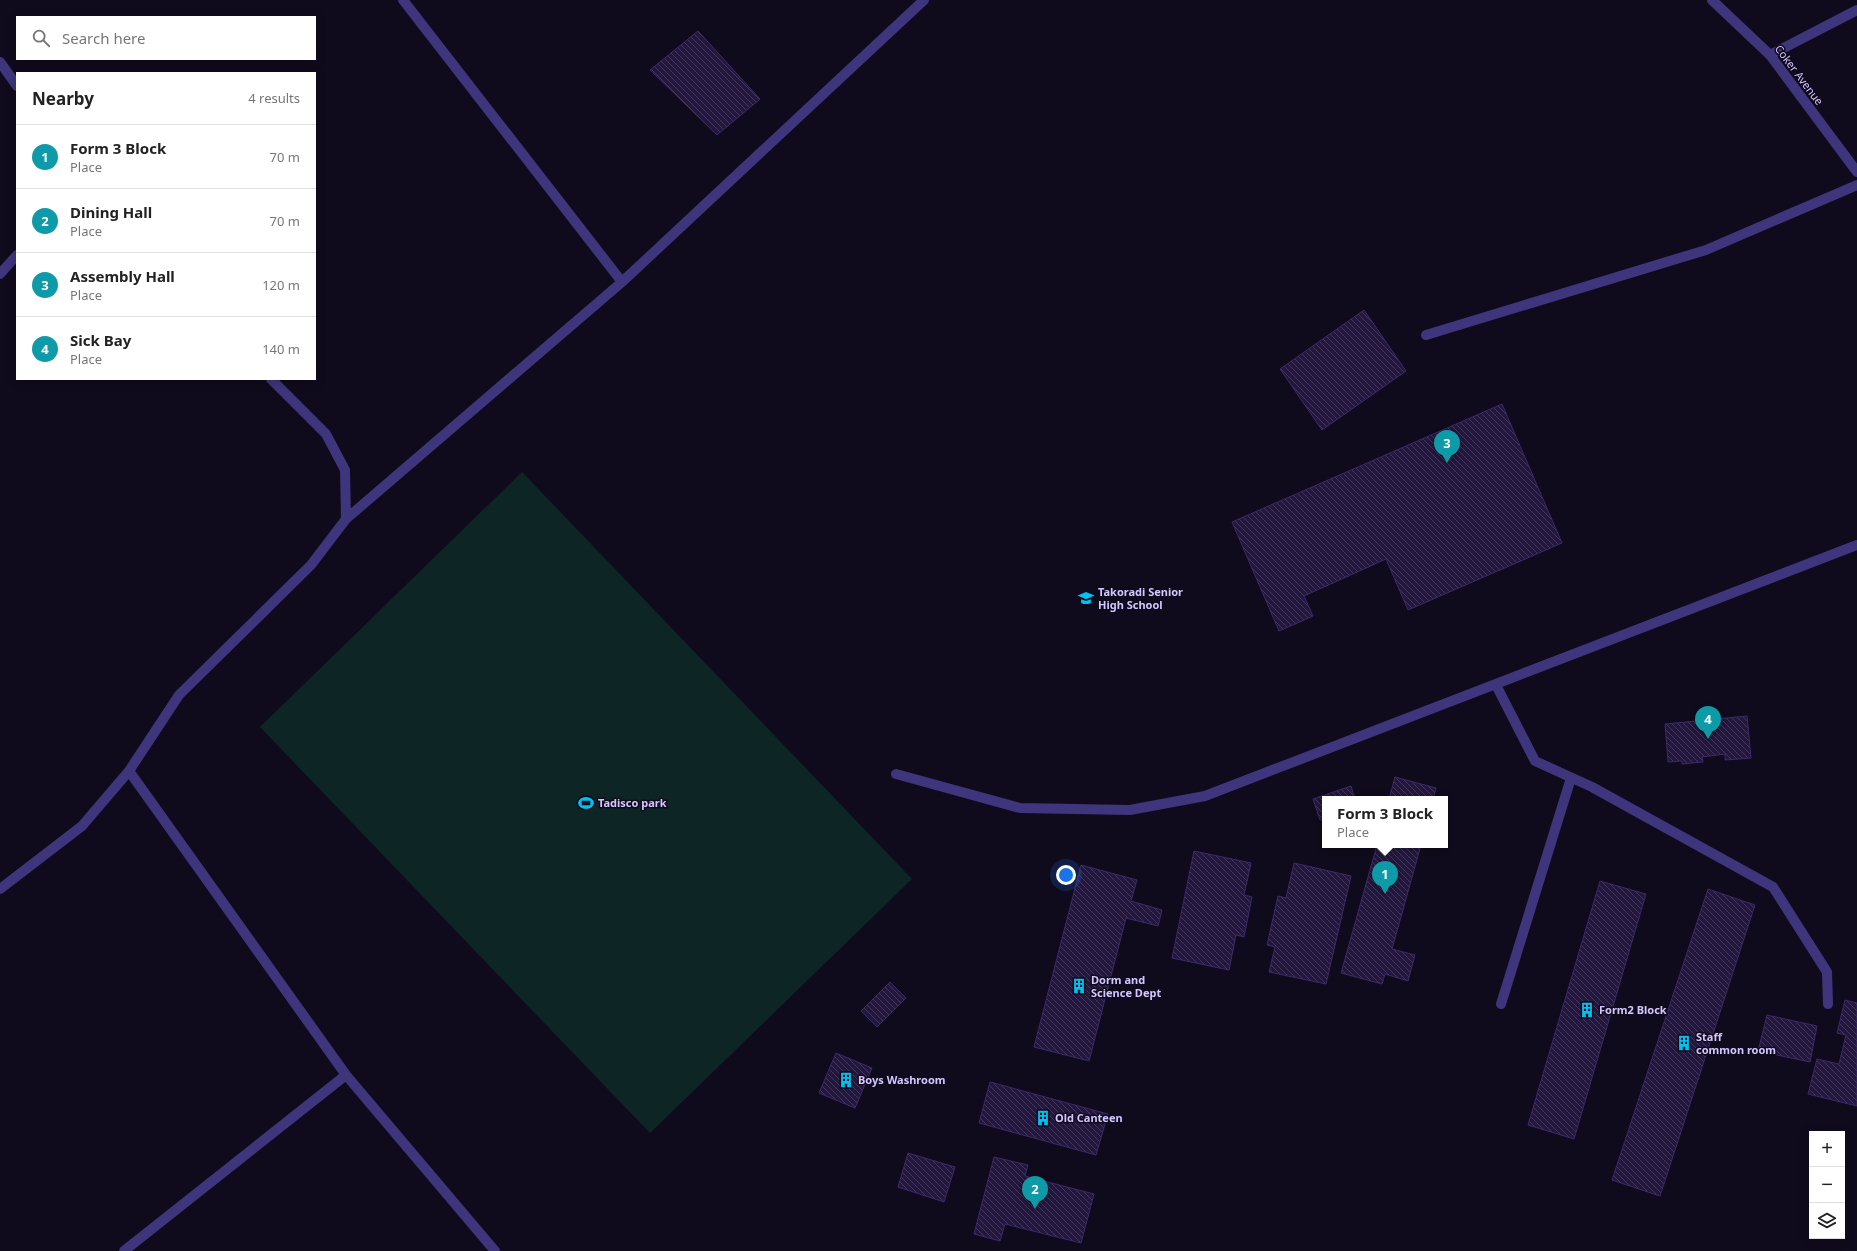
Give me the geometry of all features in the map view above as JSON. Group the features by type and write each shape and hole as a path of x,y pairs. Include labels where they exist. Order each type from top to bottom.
{"street":[{"path":"403,0 622,282"},
{"path":"0,889 82,826 129,772 179,694 311,565 346,519 622,282 924,0"},
{"name":"Coker Avenue","path":"1712,0 1770,55 1857,172"},
{"path":"1770,55 1857,10"},
{"path":"0,62 16,85"},
{"path":"1426,335 1706,250 1857,185"},
{"path":"0,274 16,257"},
{"path":"273,380 326,434 341,462 345,470 346,519"},
{"path":"896,774 1020,808 1130,810 1205,796 1857,545"},
{"path":"1496,685 1535,761 1592,787 1773,887 1827,972 1828,1004"},
{"path":"129,772 346,1075 495,1251"},
{"path":"1501,1004 1572,778"},
{"path":"124,1251 346,1075"}],"green space":[{"name":"Tadisco park","path":"522,472 912,879 650,1133 260,727"}],"building":[{"path":"698,31 760,99 717,135 650,70"},
{"path":"1364,310 1406,371 1322,430 1280,369"},
{"path":"1502,404 1562,543 1408,610 1386,559 1304,596 1313,616 1279,631 1232,522"},
{"path":"1747,716 1751,758 1725,760 1725,754 1702,757 1703,762 1682,764 1682,761 1668,762 1665,724"},
{"path":"1395,777 1436,788 1434,796 1390,796"},
{"path":"1351,786 1354,796 1322,796 1322,820 1320,820 1313,799"},
{"path":"1376,848 1420,848 1392,949 1415,955 1408,981 1385,974 1382,984 1341,973"},
{"path":"1194,851 1251,863 1244,895 1252,897 1244,937 1236,935 1229,970 1172,958"},
{"path":"1294,863 1351,876 1326,984 1269,972 1275,947 1267,945 1278,896 1286,898"},
{"name":"Dorm and Science Dept","path":"1081,865 1137,880 1131,901 1162,910 1158,926 1126,918 1089,1061 1034,1047"},
{"name":"Form2 Block","path":"1600,881 1646,894 1574,1139 1528,1125"},
{"name":"Staff common room","path":"1708,889 1755,905 1660,1196 1612,1180"},
{"path":"890,982 906,998 877,1027 861,1011"},
{"path":"1845,1000 1857,1003 1857,1106 1808,1094 1817,1059 1839,1064 1846,1035 1837,1033"},
{"path":"1767,1015 1817,1026 1810,1062 1758,1051"},
{"name":"Boys Washroom","path":"836,1053 872,1068 855,1108 819,1093"},
{"name":"Old Canteen","path":"990,1082 1108,1114 1096,1155 979,1123"},
{"path":"908,1153 955,1167 944,1202 898,1187"},
{"path":"994,1157 1028,1165 1025,1176 1094,1194 1081,1243 1005,1224 1000,1241 974,1234"}],"place":[{"name":"Assembly Hall","path":"1447,463"},
{"name":"Takoradi Senior High School","path":"1086,598"},
{"name":"Sick Bay","path":"1708,739"},
{"name":"Tadisco park","path":"586,803"},
{"name":"Form 3 Block","path":"1385,894"},
{"name":"Dorm and Science Dept","path":"1079,986"},
{"name":"Form2 Block","path":"1587,1010"},
{"name":"Staff common room","path":"1684,1043"},
{"name":"Boys Washroom","path":"846,1080"},
{"name":"Old Canteen","path":"1043,1118"},
{"name":"Dining Hall","path":"1035,1209"}]}
